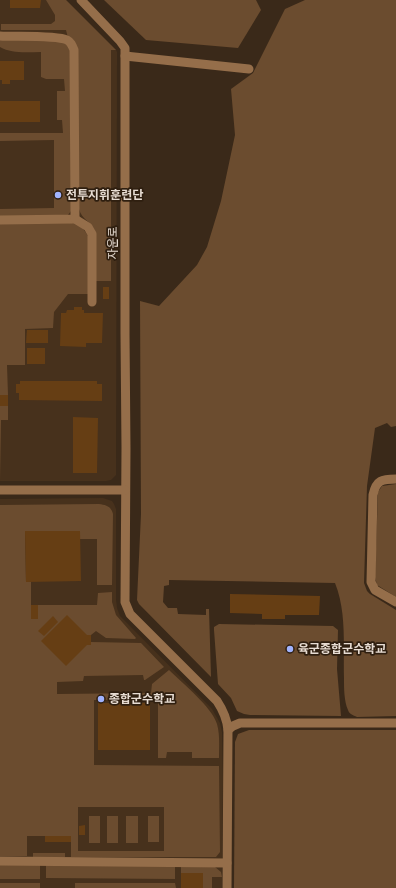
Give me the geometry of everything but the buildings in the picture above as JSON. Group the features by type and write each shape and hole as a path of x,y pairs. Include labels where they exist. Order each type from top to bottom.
{"street":[{"name":"자운로","path":"81,0 125,48 124,587 126,608 130,614 217,701 223,710"},
{"path":"0,36 56,37 72,44 74,50 75,219"},
{"path":"125,56 249,70"},
{"path":"0,220 75,219 88,227 92,234 92,302"},
{"path":"396,479 385,479 380,481 373,494 371,582 375,590 396,602"},
{"path":"0,490 125,490"},
{"path":"223,710 240,723"},
{"path":"223,710 228,730 227,888"},
{"path":"228,730 240,723 396,723"},
{"path":"0,861 227,863"}],"shaded area":[{"name":"전투지휘훈련단","path":"0,0 66,0 117,52 116,475 111,480 0,481"},
{"path":"46,0 66,0 116,50 111,50 111,281 96,281 95,231 82,216 79,209 77,50 68,38 66,30 1,30 1,24 51,24 55,21 55,15"},
{"path":"104,0 256,0 261,10 238,48 146,40"},
{"path":"305,0 396,0 396,426 391,427 387,423 375,428 367,486 364,583 370,594 396,610 396,716 357,717 349,711 344,690 343,618 339,594 335,583 169,580 169,585 164,586 163,602 168,608 177,608 178,614 206,615 206,609 209,609 211,677 139,604 137,600 141,514 140,301 159,306 197,265 207,247 221,201 235,135 231,89 253,73 285,9"},
{"path":"0,38 56,39 70,45 71,211 68,215 0,217 0,209 54,208 54,140 0,141 0,133 63,133 62,120 57,120 57,91 65,91 64,79 46,79 41,77 41,52 10,51 0,47"},
{"path":"72,223 82,227 88,236 88,294 68,294 54,312 53,328 25,329 25,365 7,365 8,395 0,395 0,224"},
{"path":"0,406 8,406 8,420 1,420 0,481"},
{"path":"396,484 396,597 377,585 375,577 378,492 382,486"},
{"name":"종합군수학교","path":"103,498 112,501 116,509 116,599 120,616 212,709 220,723 222,732 223,779 222,888 0,888 0,499"},
{"name":"종합군수학교","path":"99,504 106,505 111,509 113,514 112,585 97,585 97,539 80,539 80,531 25,531 26,581 31,582 31,619 38,619 38,605 97,605 98,593 112,592 112,602 116,615 136,638 106,638 96,631 91,635 87,645 91,645 91,642 141,643 164,667 145,680 143,675 84,676 83,681 57,682 57,694 151,693 152,684 169,670 209,710 214,717 218,728 219,758 192,758 192,752 167,752 166,758 158,758 158,700 94,700 94,765 219,766 220,852 216,857 71,857 71,836 27,836 27,856 0,856 0,505","holes":["78,807 164,807 164,851 78,851"]},
{"path":"219,624 333,626 338,630 337,669 341,716 250,715 237,711 231,698 218,684 214,627"},
{"path":"249,730 396,730 396,888 234,888 235,742 238,734"},
{"path":"89,816 100,816 100,843 89,843"},
{"path":"107,816 118,816 118,843 107,843"},
{"path":"126,816 138,816 138,843 126,843"},
{"path":"148,816 159,816 159,842 148,842"},
{"path":"33,853 65,853 65,857 33,857"},
{"path":"0,864 40,864 40,879 0,879"},
{"path":"46,865 175,865 175,879 46,878"},
{"path":"181,865 215,867 221,872 222,877 212,877 212,888 203,888 203,873 181,873"},
{"path":"0,883 40,883 40,888 0,888"},
{"path":"75,883 175,883 176,888 75,888"}],"place":[{"name":"전투지휘훈련단","path":"58,195"},
{"name":"육군종합군수학교","path":"290,649"},
{"name":"종합군수학교","path":"101,699"}]}
